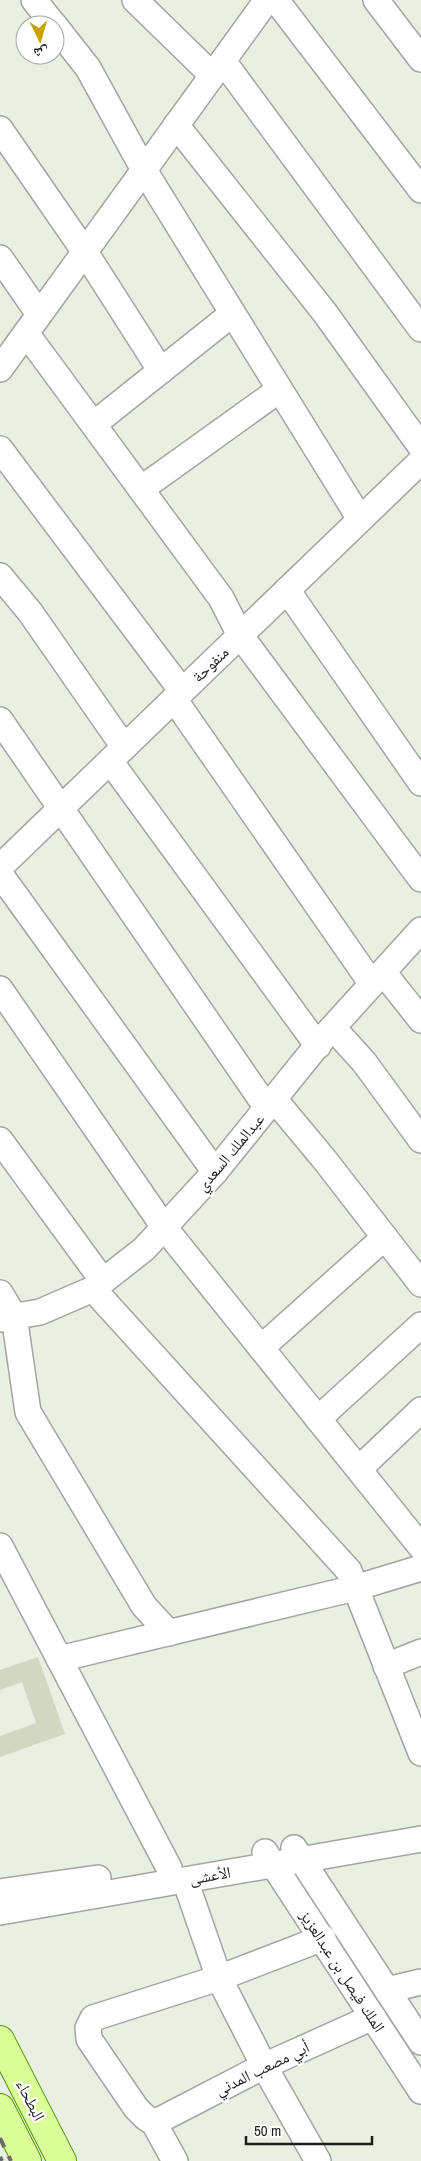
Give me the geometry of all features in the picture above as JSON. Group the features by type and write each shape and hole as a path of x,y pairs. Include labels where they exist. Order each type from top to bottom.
{"main road":[{"name":"البطحاء","path":"0,2040 62,2161"},
{"name":"البطحاء","path":"0,2108 26,2161"}],"street":[{"path":"34,0 46,15"},
{"path":"135,0 217,68 421,329"},
{"path":"376,0 421,60"},
{"path":"0,369 262,3 421,190"},
{"path":"65,40 88,68 144,170 360,519"},
{"path":"176,125 324,313 421,447"},
{"path":"0,129 85,252 161,371"},
{"path":"0,258 33,324 94,424 221,598 240,635 421,879"},
{"path":"94,424 232,314"},
{"path":"141,489 279,390"},
{"path":"0,449 178,695 378,978 421,1020"},
{"name":"منفوحة","path":"3,859 61,808 421,461"},
{"path":"0,576 30,612 117,754 325,1037 364,1062 421,1140"},
{"path":"287,590 421,783"},
{"path":"0,720 271,1103 385,1238 421,1284"},
{"path":"3,859 215,1172"},
{"name":"عبدالملك السعدي","path":"7,1318 40,1312 98,1285 144,1249 215,1172 325,1037 421,930"},
{"path":"0,989 164,1227 421,1547"},
{"path":"0,1140 98,1285 349,1572 421,1753"},
{"path":"261,1348 385,1238"},
{"path":"0,1293 28,1412 144,1606 169,1633"},
{"path":"318,1419 421,1325"},
{"path":"359,1469 421,1410"},
{"path":"0,1546 59,1660 177,1874 218,1978 264,2066 318,2161"},
{"path":"59,1660 355,1588 421,1568"},
{"path":"386,1666 421,1652"},
{"name":"الأعشى","path":"0,1912 177,1874 297,1853 421,1826"},
{"name":"الأعشى","path":"297,1853 421,1839"},
{"name":"الملك فيصل بن عبدالعزيز","path":"297,1853 421,2042"},
{"name":"الملك فيصل بن عبدالعزيز","path":"269,1858 323,1938 421,2091"},
{"name":"الأعشى","path":"0,1892 177,1874"},
{"path":"175,2161 154,2123 136,2108 89,2039 88,2028 93,2018 218,1978 323,1938"},
{"path":"387,1990 421,1982"},
{"name":"أبي مصعب المدني","path":"154,2123 264,2066 373,2017"}],"building":[{"path":"38,1657 65,1734 0,1757 0,1736 36,1723 22,1682 0,1690 0,1670"}],"railway":[{"path":"0,2138 11,2161"},
{"path":"0,2157 2,2161"}]}
